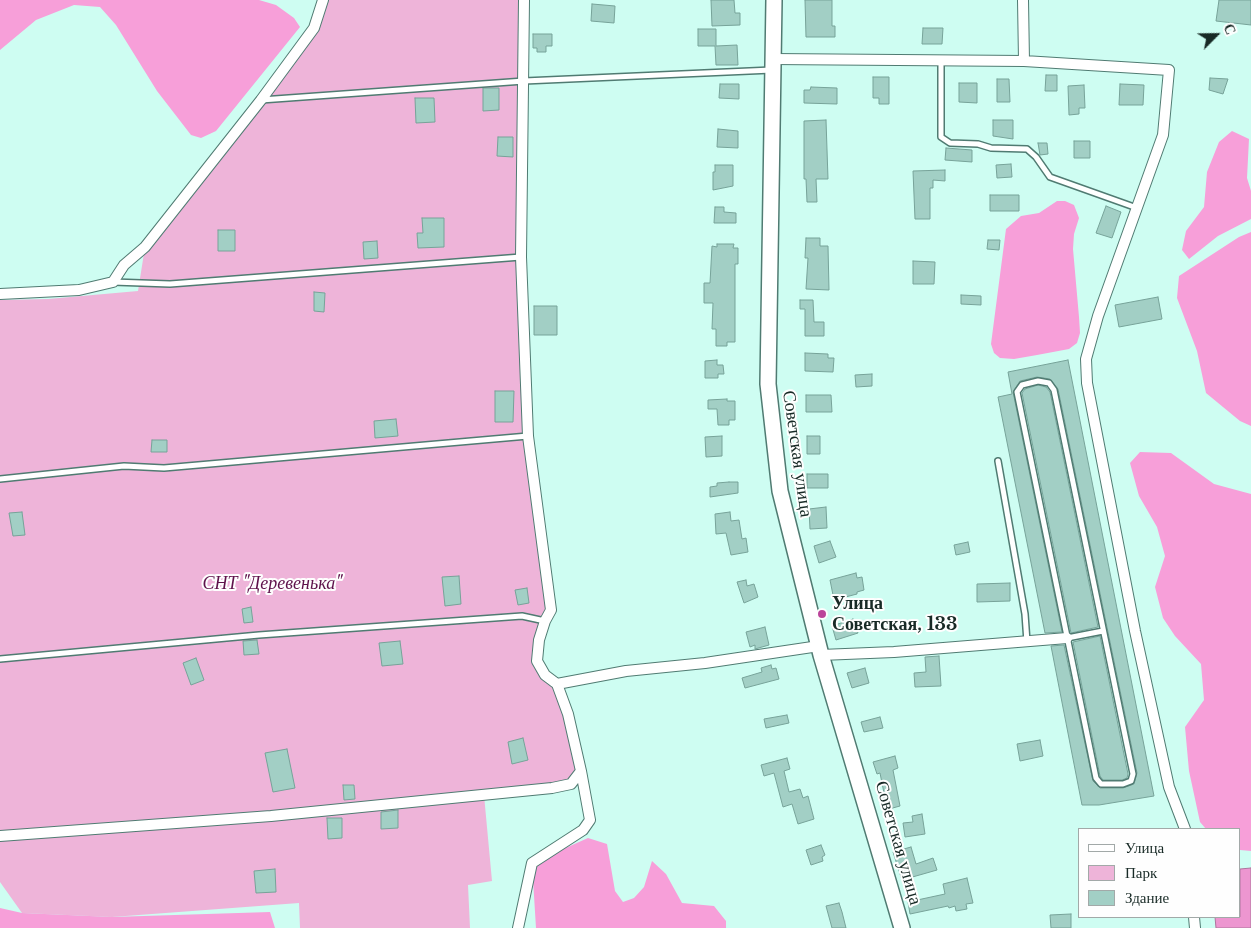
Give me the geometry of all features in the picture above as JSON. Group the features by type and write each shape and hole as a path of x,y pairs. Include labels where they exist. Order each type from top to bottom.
{"street":[{"path":"0,294 79,290 112,282 124,265 145,247 261,100 314,28 323,0"},
{"path":"518,928 532,863 583,830 590,820 568,714 557,684 544,675 537,661 539,640 551,610 528,436 521,257 524,0"},
{"name":"Советская улица","path":"774,0 768,384 780,491 820,650 902,928"},
{"path":"1023,0 1024,61"},
{"path":"772,65 1024,61 1168,70 1163,135 1098,316 1086,359 1087,383 1141,659 1169,788 1185,828"},
{"path":"557,684 626,671 820,650 1027,642 1067,638"},
{"path":"0,836 271,816 552,788 571,784 581,771"}],"lane":[{"path":"941,61 941,137 950,143 978,144 991,148 1027,149 1036,157 1050,177 1137,208"},
{"path":"261,100 772,65"},
{"path":"112,282 170,284 521,257"},
{"path":"1038,381 1049,382 1054,390 1133,774 1131,781 1123,784 1101,784 1096,778 1067,638 1018,392 1022,385 1038,381"},
{"path":"0,479 124,466 164,468 528,436"},
{"path":"998,461 1025,614 1027,642"},
{"path":"0,659 259,636 522,616 545,621"},
{"path":"1067,638 1104,631"}],"green space":[{"name":"СНТ \"Деревенька\"","path":"323,0 524,0 528,436 551,610 537,661 557,684 581,771 571,784 484,795 492,881 468,885 470,928 300,928 299,903 112,917 22,913 0,882 0,300 48,299 138,291 145,247 314,28"}],"shaded area":[{"path":"0,0 259,0 276,5 294,18 300,27 216,131 201,138 191,135 157,91 116,25 100,7 74,5 36,20 0,50"},
{"path":"1232,131 1249,139 1247,178 1251,191 1251,219 1218,236 1189,259 1182,250 1186,231 1204,207 1207,172 1219,142"},
{"path":"1057,201 1065,201 1074,205 1079,218 1074,234 1073,249 1080,333 1077,343 1069,349 1014,359 1000,358 994,353 991,344 1006,229 1021,216 1039,213"},
{"path":"1251,232 1251,426 1240,421 1206,393 1197,351 1177,298 1179,276 1239,237"},
{"path":"1140,452 1171,453 1214,484 1251,494 1251,851 1241,850 1241,828 1205,828 1200,822 1189,771 1185,727 1204,700 1201,664 1175,636 1163,618 1155,587 1165,556 1157,527 1139,496 1130,463"},
{"path":"588,838 607,844 615,891 623,902 634,898 644,887 652,861 666,874 682,903 714,906 726,921 726,928 536,928 532,863"},
{"path":"1251,868 1251,928 1216,928 1215,918 1241,918 1241,869"},
{"path":"0,908 22,913 112,917 270,912 275,928 0,928"}],"building":[{"path":"711,0 734,0 735,13 740,13 740,25 712,26"},
{"path":"805,0 832,0 832,26 835,26 835,37 806,37"},
{"path":"1219,0 1251,0 1251,25 1216,21"},
{"path":"592,4 615,6 614,23 591,21"},
{"path":"923,28 943,28 942,44 922,44"},
{"path":"698,29 716,29 716,46 737,45 738,65 716,65 715,46 698,46"},
{"path":"533,34 552,34 552,46 546,46 546,52 537,52 537,48 533,48"},
{"path":"1046,75 1057,75 1057,91 1045,91"},
{"path":"873,77 889,77 889,104 879,104 879,98 873,98"},
{"path":"1210,78 1228,79 1223,94 1209,90"},
{"path":"997,79 1009,79 1010,102 997,102"},
{"path":"959,83 977,83 977,103 959,102"},
{"path":"720,84 739,84 739,99 719,98"},
{"path":"1120,84 1144,85 1143,105 1119,105"},
{"path":"1084,85 1085,108 1079,108 1079,114 1069,115 1068,86"},
{"path":"811,87 837,88 837,104 804,103 804,90 810,90"},
{"path":"483,88 499,88 499,110 483,111"},
{"path":"415,98 434,98 435,122 416,123"},
{"path":"826,120 828,179 816,179 817,202 807,202 806,179 804,179 804,121"},
{"path":"993,120 1013,120 1013,139 993,136"},
{"path":"718,129 738,131 738,148 717,147"},
{"path":"498,137 513,137 513,157 497,156"},
{"path":"1074,141 1090,141 1090,158 1074,158"},
{"path":"1038,143 1047,143 1048,154 1040,155"},
{"path":"946,148 972,150 972,162 945,160"},
{"path":"1011,164 1012,177 997,178 996,165"},
{"path":"715,165 733,165 733,186 713,190"},
{"path":"945,170 945,181 933,180 933,188 930,188 930,219 915,219 913,171"},
{"path":"990,195 1019,195 1019,211 990,211"},
{"path":"1106,206 1121,212 1112,238 1096,233"},
{"path":"715,207 724,207 724,212 736,213 736,223 714,223"},
{"path":"422,218 444,218 444,247 418,248 417,233 423,233"},
{"path":"218,230 235,230 235,251 218,251"},
{"path":"806,238 820,238 820,246 828,246 829,290 806,289 808,258 805,258"},
{"path":"988,240 1000,240 999,250 987,249"},
{"path":"377,241 378,258 364,259 363,242"},
{"path":"717,244 734,244 733,248 738,248 738,264 735,264 735,342 727,342 727,346 716,346 716,329 712,329 713,303 704,303 704,283 710,283 712,246 717,247"},
{"path":"913,261 935,262 934,284 913,284"},
{"path":"314,292 325,293 324,312 314,311"},
{"path":"961,295 981,296 981,305 961,304"},
{"path":"1158,297 1162,319 1119,327 1115,305"},
{"path":"800,300 813,300 814,322 824,322 824,336 805,336 805,309 800,309"},
{"path":"534,306 557,306 557,335 534,335"},
{"path":"805,353 828,354 828,358 834,358 833,372 805,371"},
{"path":"717,360 717,365 723,365 724,374 718,374 718,378 705,378 705,361"},
{"path":"1068,360 1154,796 1099,805 1082,805 1051,646 1064,645 1093,781 1100,788 1123,788 1134,784 1137,773 1058,389 1050,379 1037,377 1020,381 1013,392 1062,632 1045,633 998,397 1012,394 1008,372"},
{"path":"872,374 872,386 856,387 855,375"},
{"path":"1038,385 1046,387 1050,392 1098,627 1071,633 1022,393 1025,389"},
{"path":"495,391 514,391 513,422 495,422"},
{"path":"806,395 831,395 832,412 806,412"},
{"path":"727,399 727,401 735,401 735,420 729,420 729,425 718,425 717,409 708,409 708,400"},
{"path":"396,419 398,436 375,438 374,421"},
{"path":"722,436 722,456 706,457 705,437"},
{"path":"807,436 820,436 820,454 807,454"},
{"path":"152,440 167,440 167,452 151,452"},
{"path":"807,474 828,474 828,488 807,488"},
{"path":"738,482 738,493 710,497 710,487 717,486 717,483"},
{"path":"826,507 827,528 810,529 809,509"},
{"path":"22,512 25,535 13,536 9,513"},
{"path":"730,512 731,521 739,520 742,539 746,538 748,552 731,555 726,533 716,534 715,514"},
{"path":"830,541 836,557 819,563 814,546"},
{"path":"968,542 970,552 956,555 954,545"},
{"path":"856,573 857,578 862,577 864,590 857,592 857,594 834,600 830,580"},
{"path":"459,576 461,604 445,606 442,577"},
{"path":"746,580 747,586 754,584 758,597 744,603 737,582"},
{"path":"1010,583 1010,601 977,602 977,584"},
{"path":"527,588 529,603 518,605 515,590"},
{"path":"251,607 253,622 244,623 242,609"},
{"path":"853,619 858,633 836,640 832,626"},
{"path":"765,627 769,645 755,649 755,645 750,647 746,632"},
{"path":"1100,636 1128,774 1127,778 1122,780 1103,780 1100,776 1073,642"},
{"path":"257,640 259,654 244,655 243,641"},
{"path":"400,641 403,664 382,666 379,643"},
{"path":"939,656 941,686 915,687 914,673 926,672 925,657"},
{"path":"196,658 204,680 191,685 183,663"},
{"path":"771,665 772,669 776,668 779,679 745,688 742,678 762,672 761,668"},
{"path":"865,668 869,683 852,688 847,673"},
{"path":"787,715 789,723 766,728 764,719"},
{"path":"880,717 883,728 864,732 861,722"},
{"path":"523,738 528,760 512,764 508,742"},
{"path":"1040,740 1043,756 1020,761 1017,744"},
{"path":"287,749 295,788 273,792 265,753"},
{"path":"895,756 898,768 893,770 900,806 889,809 887,803 883,804 880,794 884,793 880,773 877,774 873,762"},
{"path":"787,758 790,769 784,771 789,792 800,789 803,798 808,796 814,819 798,824 792,804 783,807 774,773 764,776 761,765"},
{"path":"343,785 354,785 355,799 344,800"},
{"path":"398,810 398,828 381,829 381,812"},
{"path":"922,814 925,834 905,837 903,823 913,822 912,816"},
{"path":"327,818 342,818 342,838 328,839"},
{"path":"821,845 825,855 822,857 823,861 811,865 806,850"},
{"path":"911,847 916,864 933,858 937,870 902,880 893,852"},
{"path":"275,869 276,892 256,893 254,871"},
{"path":"967,878 973,903 966,904 967,909 956,911 955,906 949,908 948,906 910,914 908,902 945,894 943,884"},
{"path":"839,903 846,928 832,928 826,906"},
{"path":"1071,914 1071,928 1051,928 1050,915"}],"place":[{"name":"Улица Советская, 133","path":"822,614"}]}
